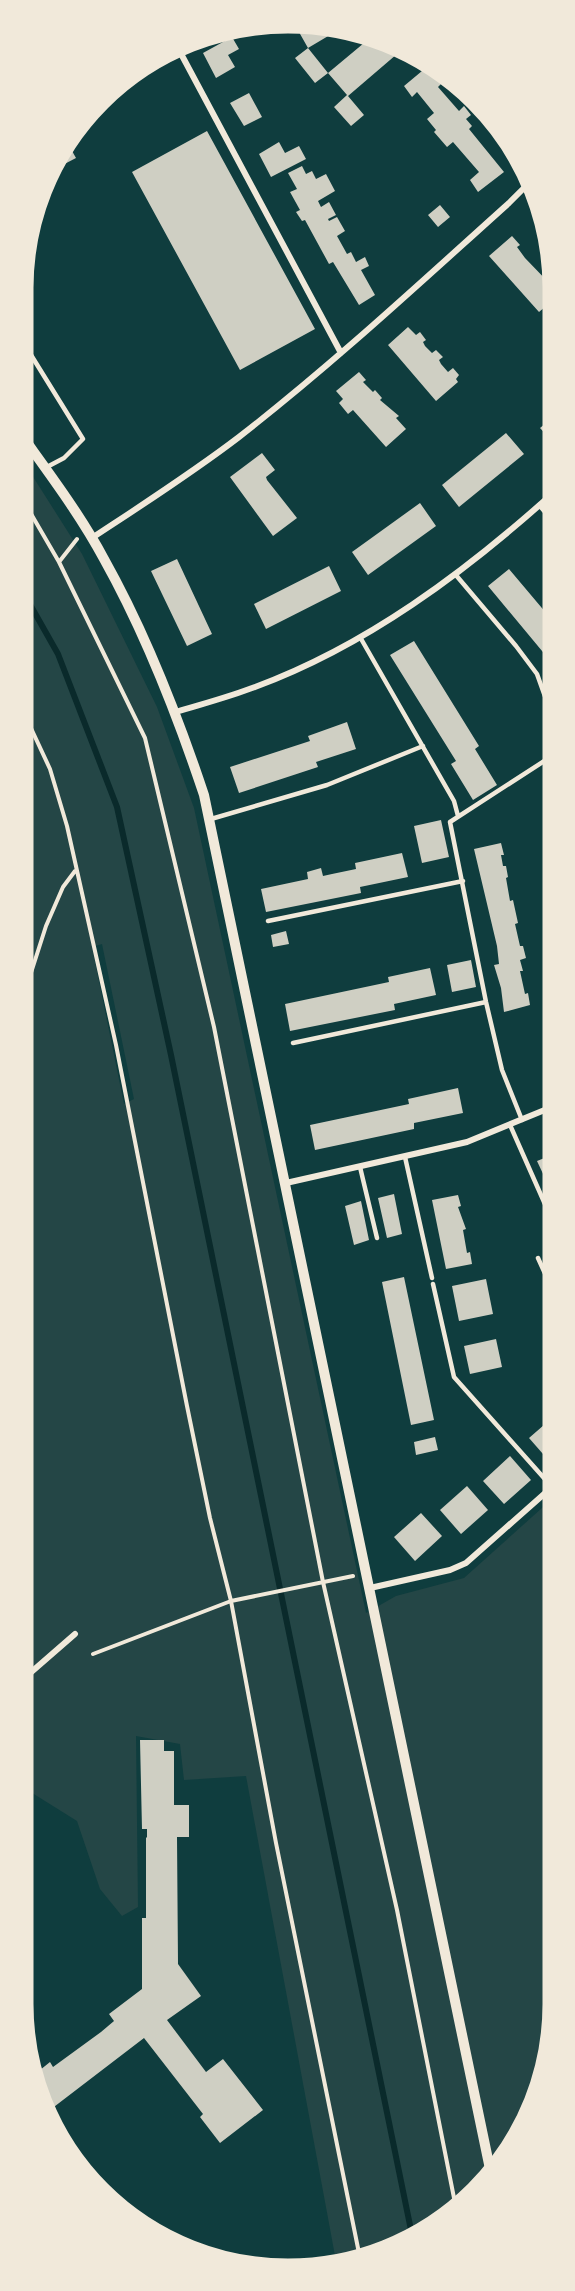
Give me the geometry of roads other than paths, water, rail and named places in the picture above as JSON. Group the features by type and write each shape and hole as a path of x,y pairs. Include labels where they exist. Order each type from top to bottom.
{"street":[{"path":"182,55 341,353"},
{"path":"89,533 162,492 240,436 341,353 523,189"},
{"path":"32,449 89,533 141,631 176,712 210,819 489,2162"},
{"path":"176,712 254,687 360,637 419,601 544,501"},
{"path":"286,1183 467,1142 544,1110"},
{"path":"370,1588 450,1570 466,1563 544,1494"},
{"path":"32,1671 75,1634"}],"lane":[{"path":"32,357 82,439 64,458 45,468"},
{"path":"539,506 544,511"},
{"path":"455,574 537,674 544,694"},
{"path":"360,637 454,801 458,816"},
{"path":"210,819 327,785 423,746"},
{"path":"522,1120 502,1070 450,822 544,761"},
{"path":"267,921 463,881"},
{"path":"293,1043 486,1002"},
{"path":"510,1125 544,1202"},
{"path":"405,1157 432,1278"},
{"path":"360,1167 376,1238"},
{"path":"538,1258 544,1271"},
{"path":"433,1284 453,1377 544,1478"}],"waterway":[{"path":"32,608 58,654 117,807 171,1055 411,2228"}]}
